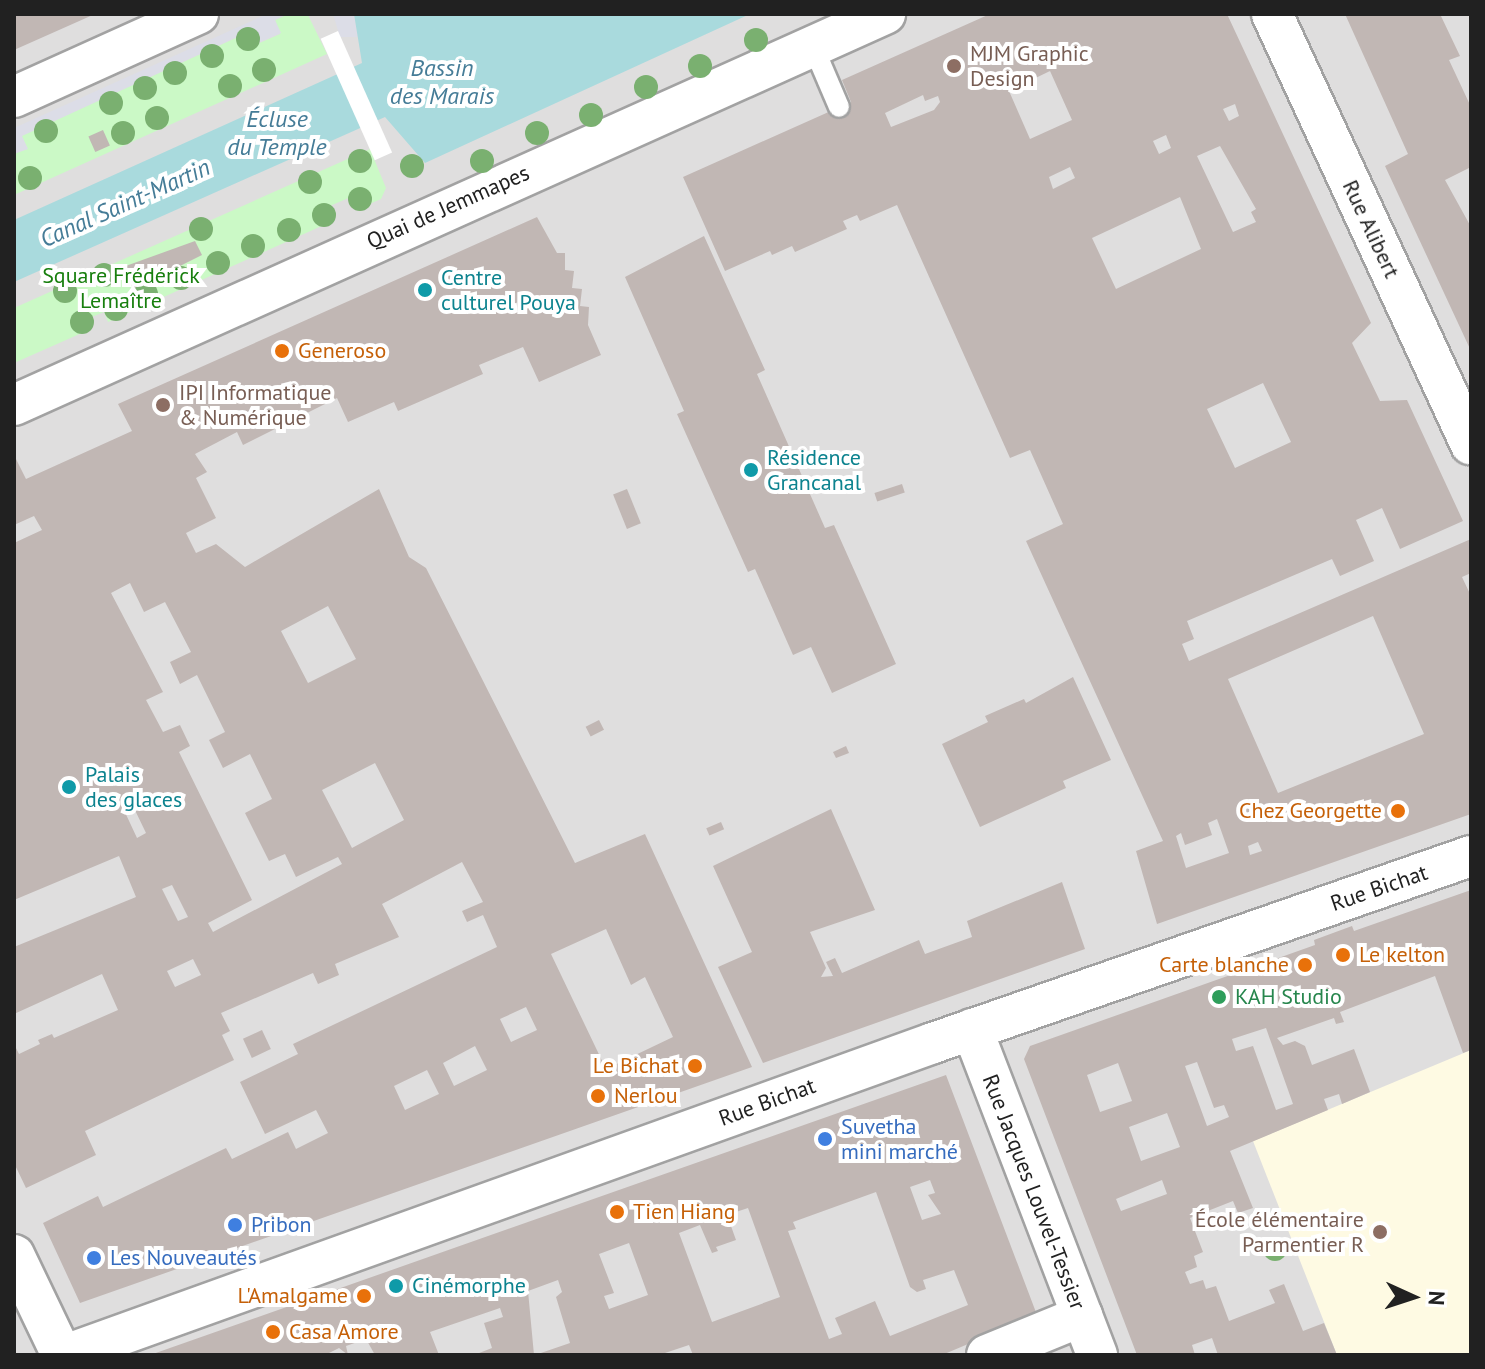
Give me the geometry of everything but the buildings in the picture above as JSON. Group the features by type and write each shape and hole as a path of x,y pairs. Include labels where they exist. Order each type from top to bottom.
{"street":[{"path":"14,97 198,14"},
{"name":"Quai de Jemmapes","path":"14,405 885,14"},
{"name":"Rue Alibert","path":"1272,14 1471,444"},
{"name":"Rue Bichat","path":"64,1355 972,1029 1471,856"},
{"name":"Rue Jacques Louvel-Tessier","path":"972,1029 1097,1355"},
{"path":"14,1255 64,1355"},
{"path":"987,1355 1082,1316"}],"lane":[{"path":"813,46 839,107"}],"shaded area":[{"path":"14,14 1471,14 1471,1355 14,1355"},
{"path":"267,14 288,14 275,20 281,33 256,44 250,31 22,136 28,149 14,154 14,128"},
{"path":"333,14 354,14 358,37 340,37"},
{"name":"École élémentaire Parmentier R","path":"1471,1050 1471,1355 1337,1355 1253,1141"}],"green space":[{"path":"288,14 308,15 327,54 14,195 14,154 27,148 21,136 251,31 257,44 280,34 275,20"},
{"name":"Square Frédérick Lemaître","path":"370,149 386,188 381,199 358,209 353,196 330,206 335,220 108,322 104,312 87,319 91,329 14,363 14,308"}],"water":[{"name":"Bassin des Marais","path":"354,14 750,14 425,163 385,117 14,282 14,220 362,63"}],"pier":[{"path":"338,31 392,153 375,160 321,39"}],"place":[{"name":"MJM Graphic Design","path":"954,66"},
{"name":"Centre culturel Pouya","path":"425,290"},
{"name":"Generoso","path":"282,351"},
{"name":"IPI Informatique & Numérique","path":"163,405"},
{"name":"Résidence Grancanal","path":"751,470"},
{"name":"Palais des glaces","path":"69,787"},
{"name":"Chez Georgette","path":"1398,811"},
{"name":"Le kelton","path":"1343,955"},
{"name":"Carte blanche","path":"1305,965"},
{"name":"KAH Studio","path":"1219,997"},
{"name":"Le Bichat","path":"695,1066"},
{"name":"Nerlou","path":"598,1096"},
{"name":"Suvetha mini marché","path":"825,1139"},
{"name":"Tien Hiang","path":"617,1212"},
{"name":"Pribon","path":"235,1225"},
{"name":"École élémentaire Parmentier R","path":"1380,1232"},
{"name":"Les Nouveautés","path":"94,1258"},
{"name":"Cinémorphe","path":"396,1286"},
{"name":"L'Amalgame","path":"364,1296"},
{"name":"Casa Amore","path":"273,1332"}],"water label":[{"name":"Écluse du Temple","path":"277,133"},
{"name":"Canal Saint-Martin","path":"125,203"}]}
